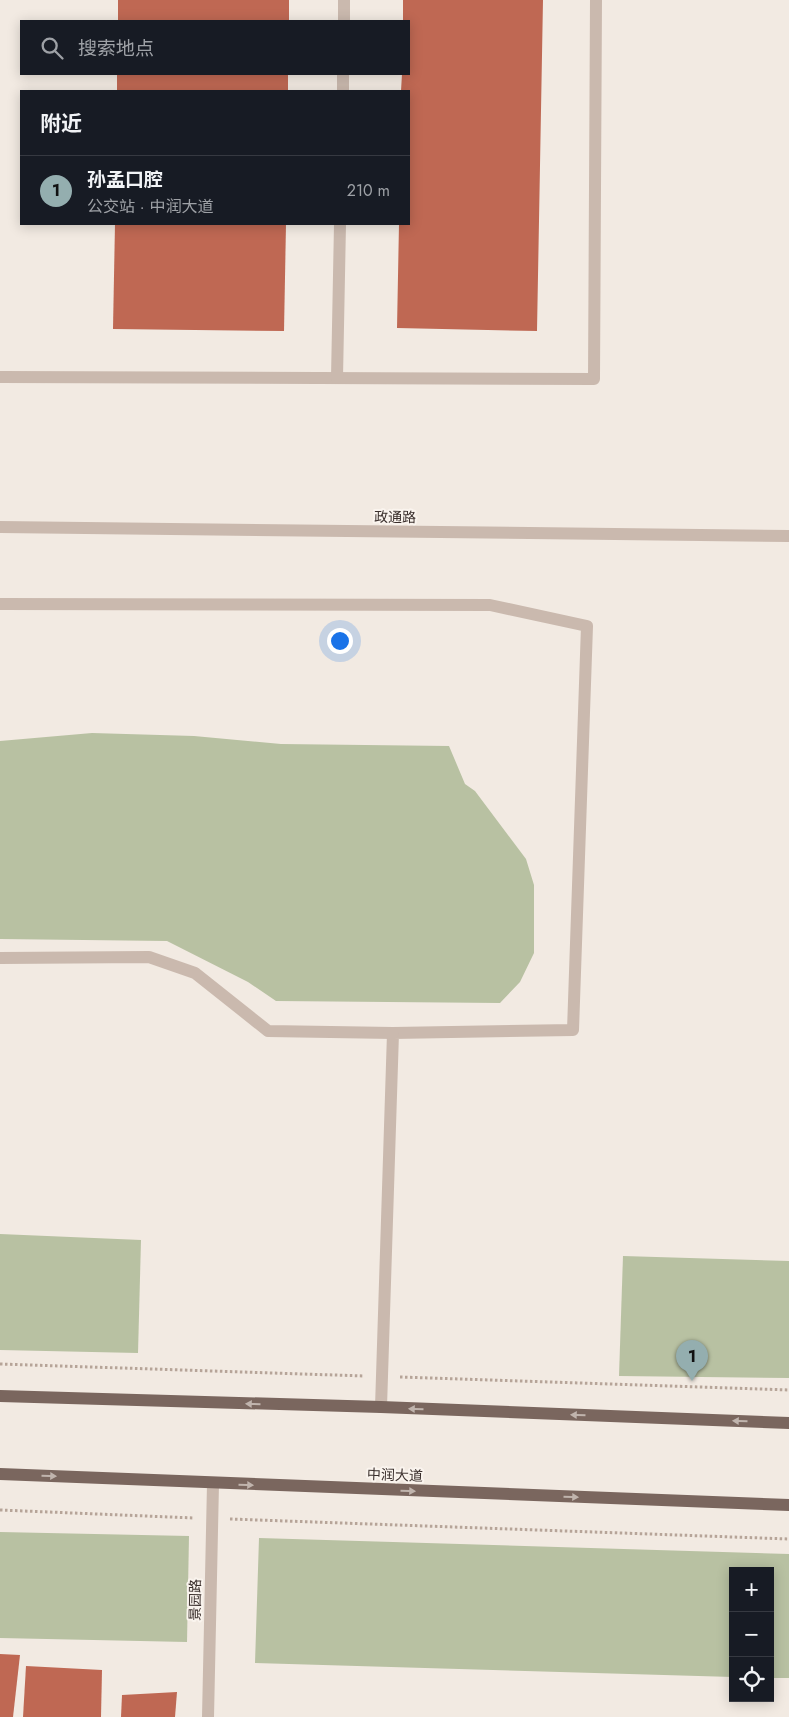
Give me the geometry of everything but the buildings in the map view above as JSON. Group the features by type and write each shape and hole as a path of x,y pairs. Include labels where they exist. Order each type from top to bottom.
{"main road":[{"path":"0,1396 381,1407 789,1423"},
{"name":"中润大道","path":"0,1474 212,1484 789,1505"}],"street":[{"path":"344,0 344,20"},
{"path":"0,377 594,379 596,0"},
{"path":"343,75 343,90"},
{"path":"337,378 340,225"},
{"name":"政通路","path":"0,527 789,536"},
{"path":"0,604 490,605 588,626 573,1030 393,1033 268,1031 195,973 149,957 0,958"},
{"path":"381,1407 393,1033"},
{"name":"景园路","path":"208,1717 212,1484"}],"path":[{"path":"0,1510 789,1539"}],"green space":[{"path":"92,733 194,736 281,744 449,746 465,784 475,791 526,859 534,885 534,953 520,982 500,1003 276,1001 248,982 167,941 0,939 0,741"},
{"path":"0,1234 141,1240 138,1353 0,1350"},
{"path":"623,1256 789,1261 789,1378 619,1376"},
{"path":"0,1532 189,1536 187,1642 0,1638"},
{"path":"259,1538 789,1554 789,1678 774,1678 774,1567 729,1567 729,1677 255,1663"}],"place":[{"name":"孙孟口腔","path":"692,1381"}]}
